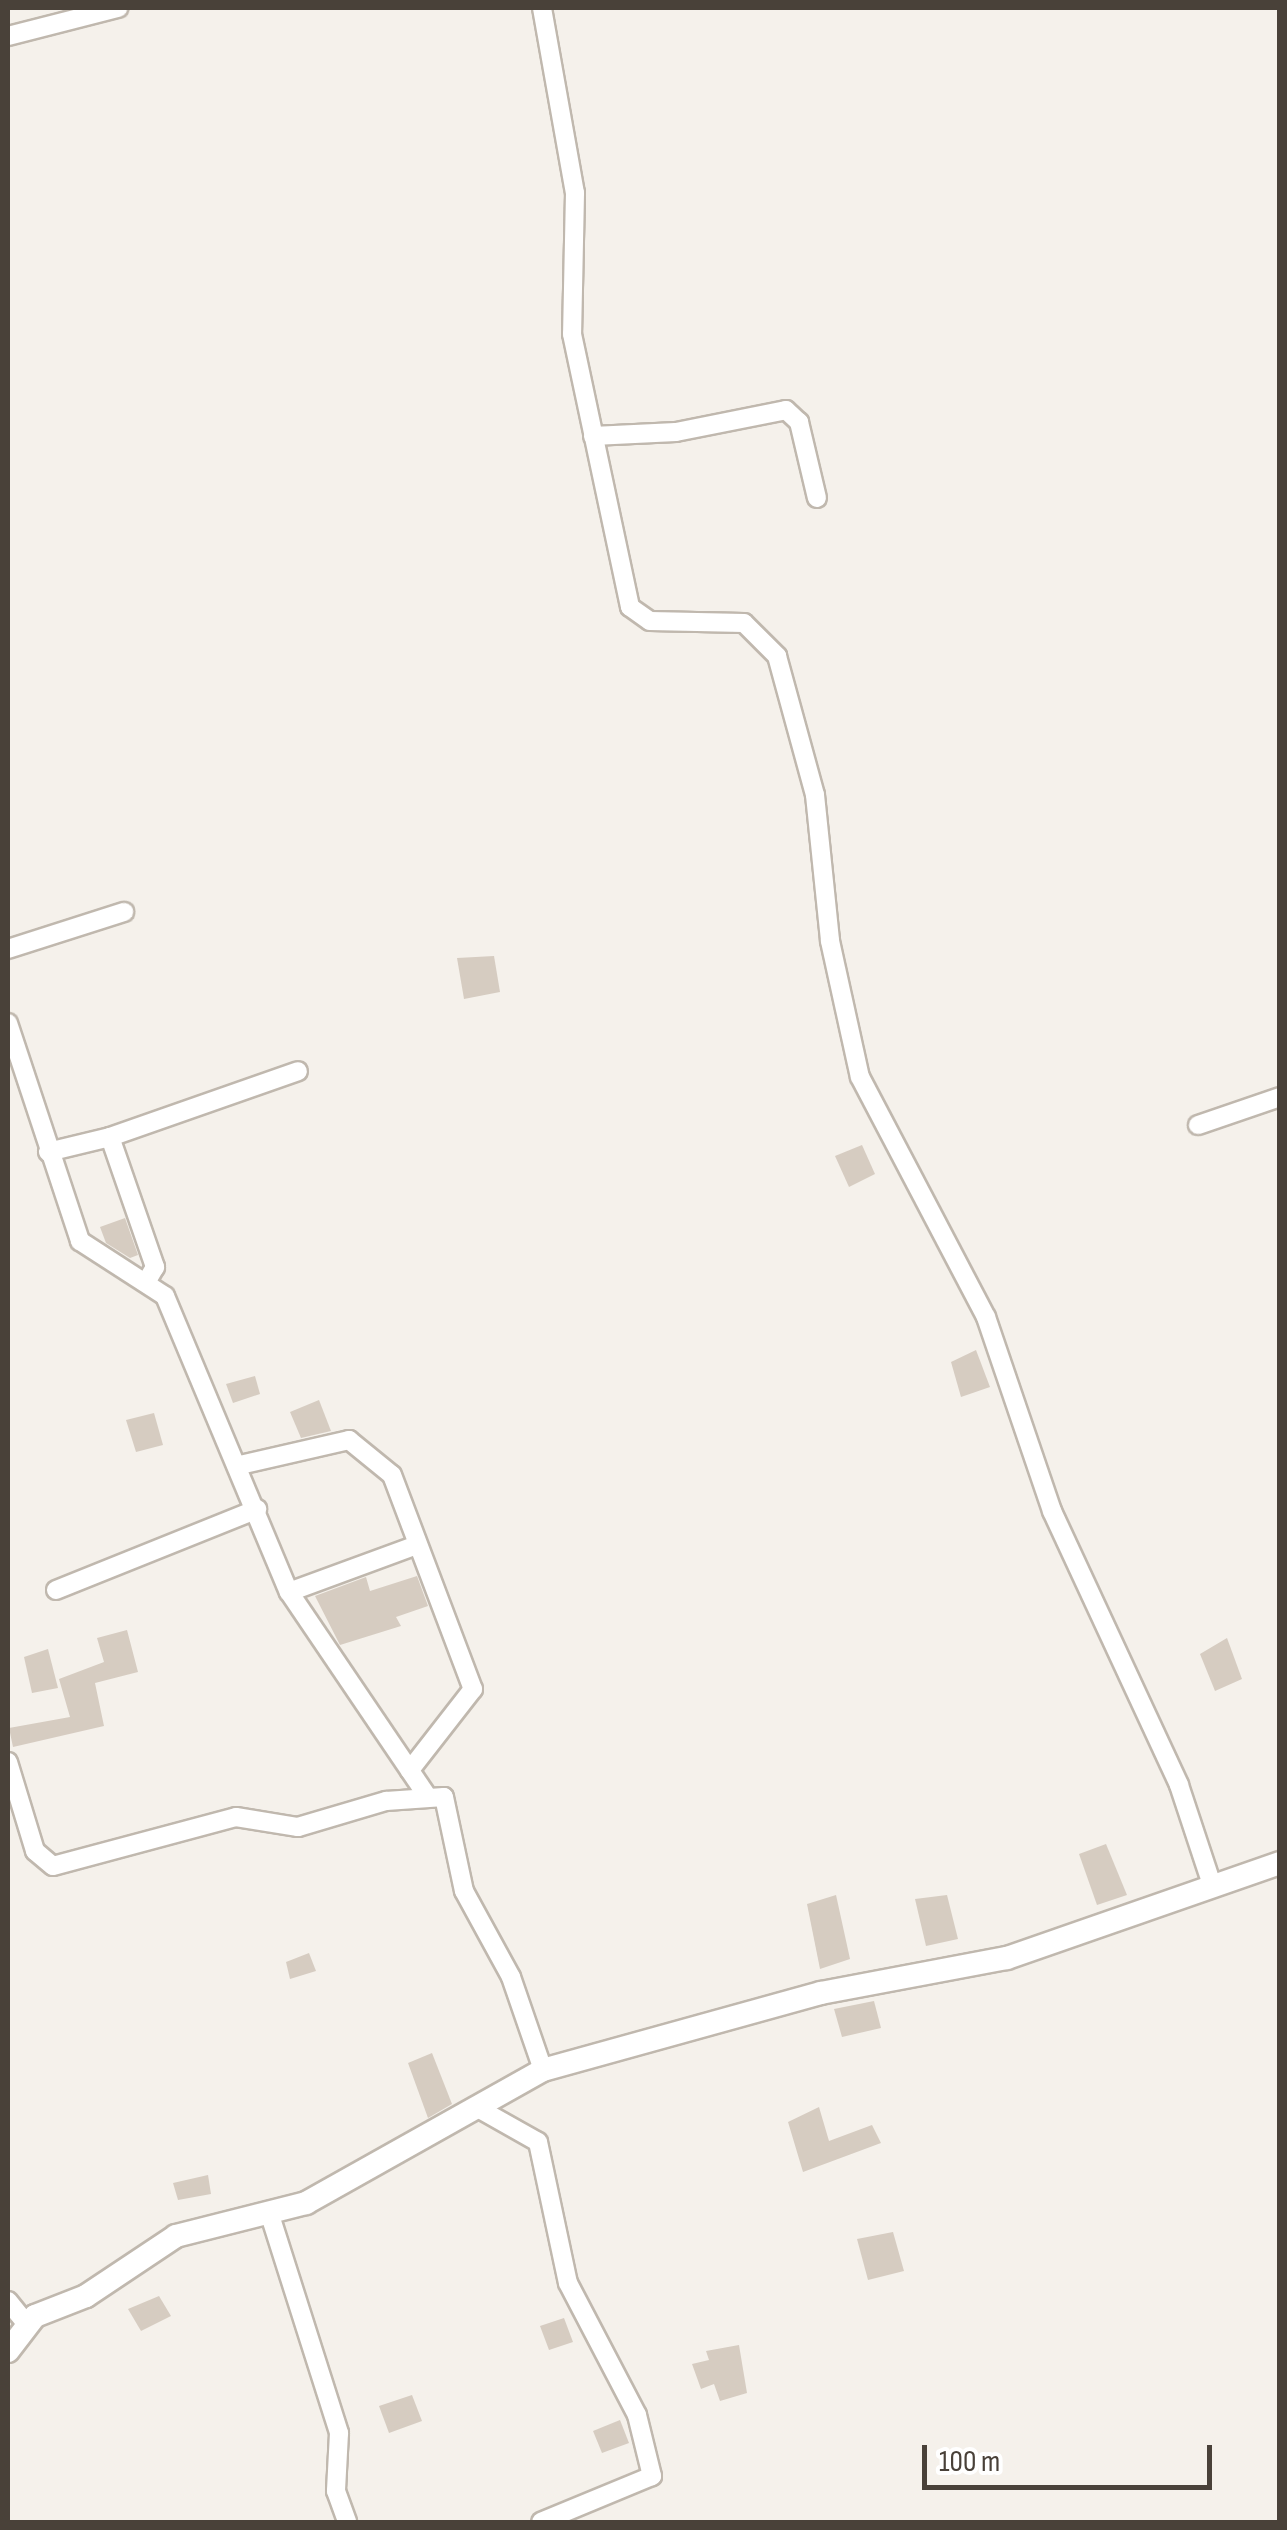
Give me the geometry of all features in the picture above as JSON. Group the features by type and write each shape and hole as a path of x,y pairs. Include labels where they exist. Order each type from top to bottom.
{"street":[{"path":"8,36 118,8"},
{"path":"542,8 575,193 571,316 633,613 650,620 744,622 777,656 815,795 830,941 860,1077 986,1317 1052,1511 1179,1785 1212,1885"},
{"path":"593,436 676,432 786,410 799,422 817,498"},
{"path":"8,949 124,912"},
{"path":"8,1023 80,1240 106,1263 148,1279 166,1296 240,1465 288,1592 426,1794"},
{"path":"48,1152 110,1138 298,1071"},
{"path":"1198,1125 1280,1097"},
{"path":"110,1138 155,1268 148,1279"},
{"path":"240,1465 349,1440 392,1476 416,1524 414,1546 473,1689 410,1770"},
{"path":"56,1590 257,1510"},
{"path":"288,1592 414,1546"},
{"path":"8,1762 35,1851 53,1866 236,1817 309,1826 426,1794 440,1795 452,1808 464,1891 510,1977 543,2070"},
{"path":"8,2350 26,2323 86,2296 176,2236 269,2212 345,2184 543,2070 821,1993 1007,1958 1280,1864"},
{"path":"476,2107 535,2136 568,2283 630,2399 652,2476 541,2522"},
{"path":"269,2212 339,2434 336,2491 347,2522"},
{"path":"8,2301 26,2323"}],"building":[{"path":"494,956 500,992 464,999 457,958"},
{"path":"862,1145 875,1174 849,1187 835,1156"},
{"path":"125,1218 138,1255 130,1258 106,1243 100,1227"},
{"path":"976,1350 990,1387 961,1397 951,1362"},
{"path":"255,1376 260,1394 233,1403 226,1384"},
{"path":"319,1400 331,1431 301,1438 290,1412"},
{"path":"154,1413 163,1445 136,1452 126,1420"},
{"path":"417,1576 428,1606 396,1617 401,1626 340,1645 315,1596 366,1577 370,1591"},
{"path":"127,1630 138,1672 95,1683 104,1726 13,1747 9,1728 70,1717 59,1679 104,1662 97,1638"},
{"path":"1227,1638 1242,1679 1215,1691 1200,1654"},
{"path":"48,1649 58,1688 32,1693 24,1657"},
{"path":"1106,1844 1127,1895 1097,1905 1079,1854"},
{"path":"836,1895 850,1959 820,1969 807,1904"},
{"path":"947,1895 958,1939 926,1946 915,1899"},
{"path":"309,1953 316,1971 290,1979 286,1962"},
{"path":"874,2001 881,2028 842,2037 834,2009"},
{"path":"432,2053 452,2104 428,2118 408,2063"},
{"path":"819,2107 829,2141 872,2125 881,2143 803,2172 788,2122"},
{"path":"208,2175 211,2194 178,2200 173,2183"},
{"path":"893,2232 904,2271 868,2280 857,2239"},
{"path":"159,2296 171,2316 141,2331 128,2309"},
{"path":"564,2318 573,2342 549,2350 540,2326"},
{"path":"739,2345 747,2393 720,2401 714,2384 701,2389 692,2364 709,2360 706,2351"},
{"path":"412,2395 422,2421 389,2433 379,2406"},
{"path":"620,2420 629,2443 602,2453 593,2431"}]}
